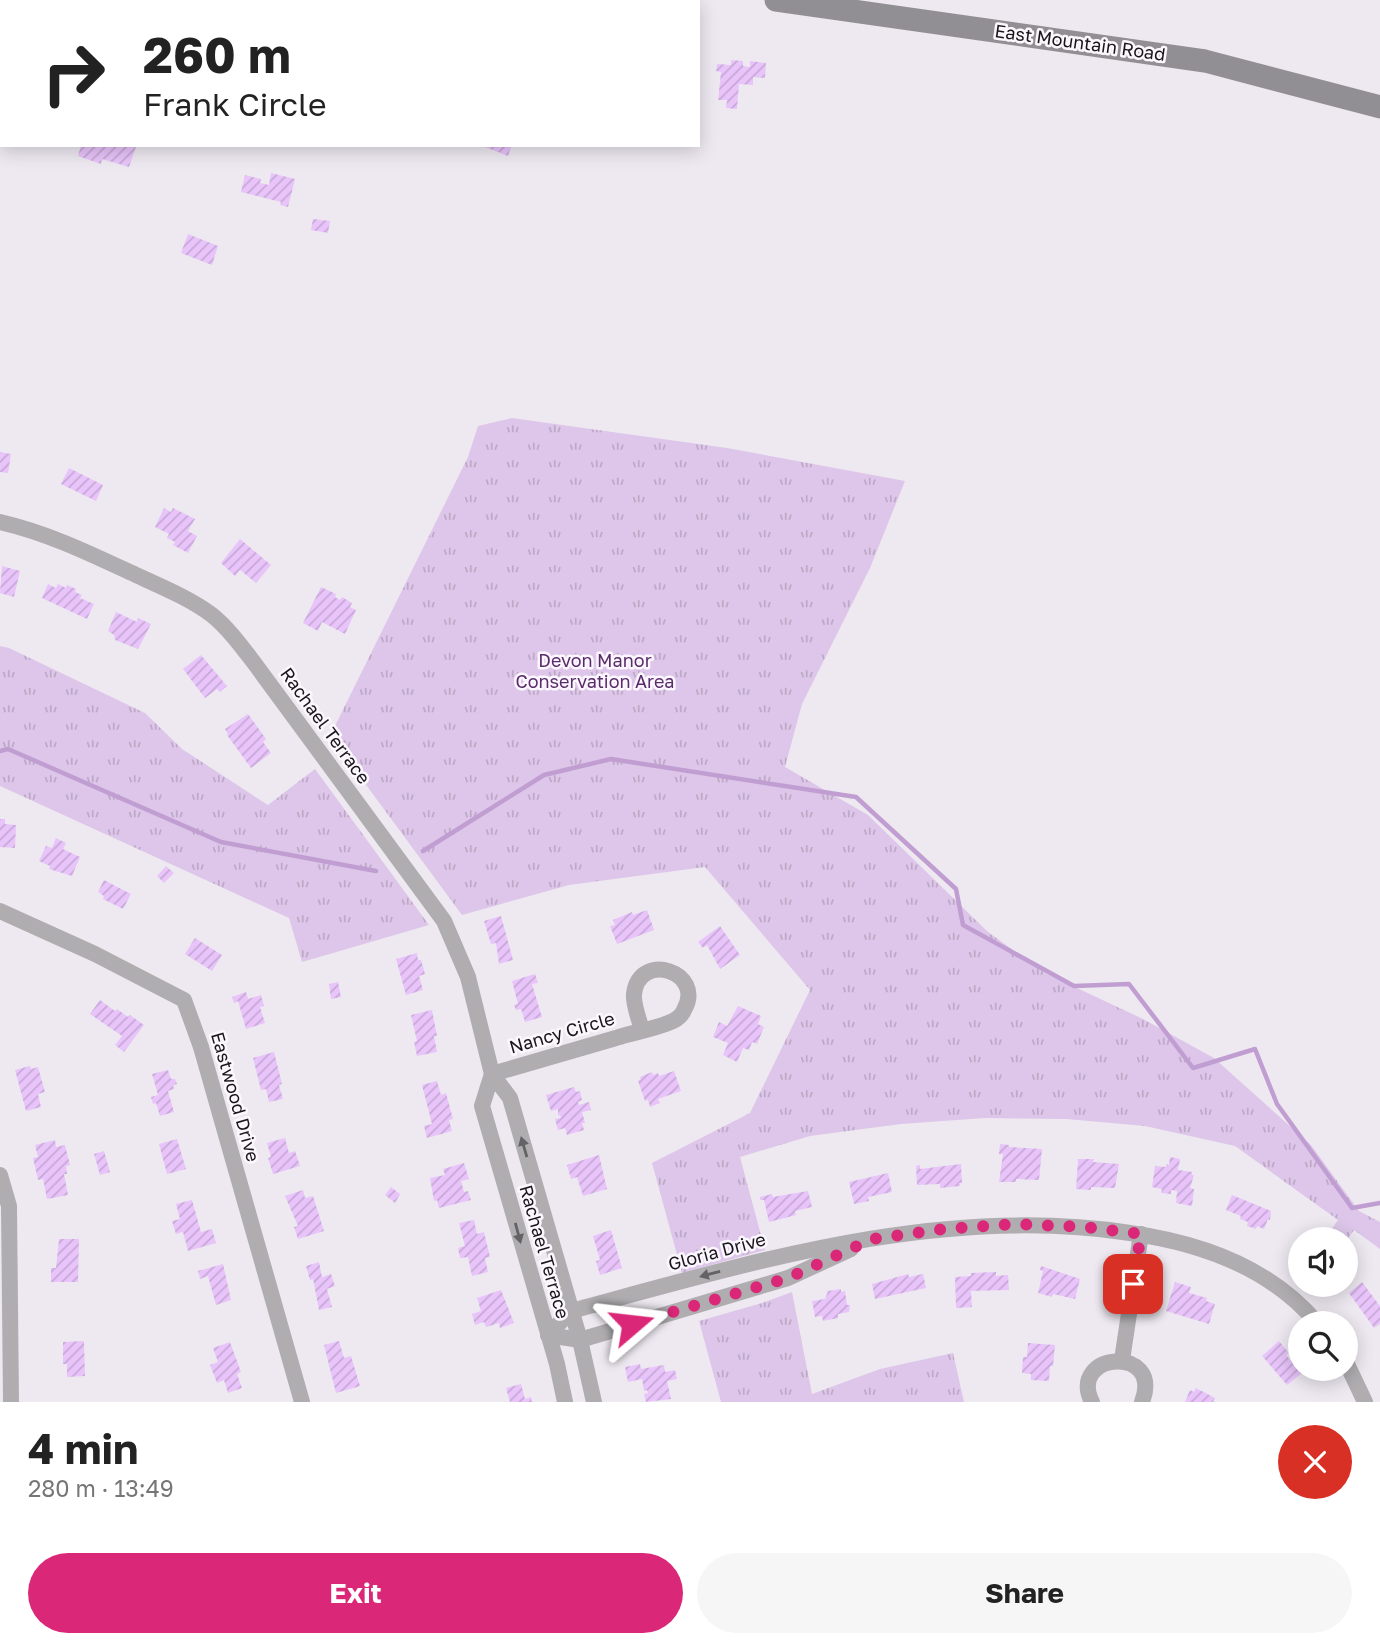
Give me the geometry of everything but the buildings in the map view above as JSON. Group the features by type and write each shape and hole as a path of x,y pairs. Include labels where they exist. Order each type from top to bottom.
{"main road":[{"name":"East Mountain Road","path":"776,0 1205,61 1380,107"}],"street":[{"name":"Rachael Terrace","path":"0,523 60,540 174,592 212,615 234,637 444,921 471,988 492,1074 510,1098 580,1340 594,1402"},
{"name":"Eastwood Drive","path":"0,911 117,965 184,1000 201,1047 302,1402"},
{"name":"Nancy Circle","path":"492,1074 642,1030"},
{"name":"Rachael Terrace","path":"492,1074 482,1106 565,1402"},
{"path":"0,1175 9,1206 11,1402"},
{"name":"Gloria Drive","path":"571,1311 776,1256 943,1229 1015,1224 1141,1234 1197,1247 1240,1263 1276,1286 1304,1311"},
{"path":"1122,1360 1141,1234"},
{"name":"Gloria Drive","path":"548,1335 580,1340 788,1278 872,1239"},
{"path":"548,1335 571,1311"},
{"path":"1092,1402 1088,1388 1095,1370 1103,1363 1122,1360 1138,1369 1143,1376 1146,1385 1143,1402"},
{"path":"1355,1381 1365,1402"}],"green space":[{"name":"Devon Manor Conservation Area","path":"512,418 727,448 905,481 870,568 802,704 785,767 868,815 988,932 1045,973 1143,1019 1214,1058 1311,1145 1359,1211 1380,1222 1380,1249 1358,1233 1358,1227 1333,1227 1338,1220 1235,1146 1145,1126 1066,1119 985,1118 901,1124 810,1136 740,1157 765,1250 682,1273 652,1163 750,1113 810,990 705,867 569,885 462,915 330,736 468,457 478,426"},
{"path":"0,646 145,713 182,749 268,805 315,769 429,925 302,962 289,918 0,786"},
{"path":"792,1292 812,1394 880,1369 953,1353 964,1402 721,1402 699,1321"}],"waterway":[{"path":"0,751 8,749 221,842 376,871"},
{"path":"423,851 544,775 611,759 856,797 956,889 963,925 1074,986 1129,984 1193,1068 1255,1049 1277,1104 1352,1208 1380,1203"}],"route":[{"path":"632,1324 788,1278 872,1239 963,1227 1052,1225 1141,1234 1133,1284"}]}
